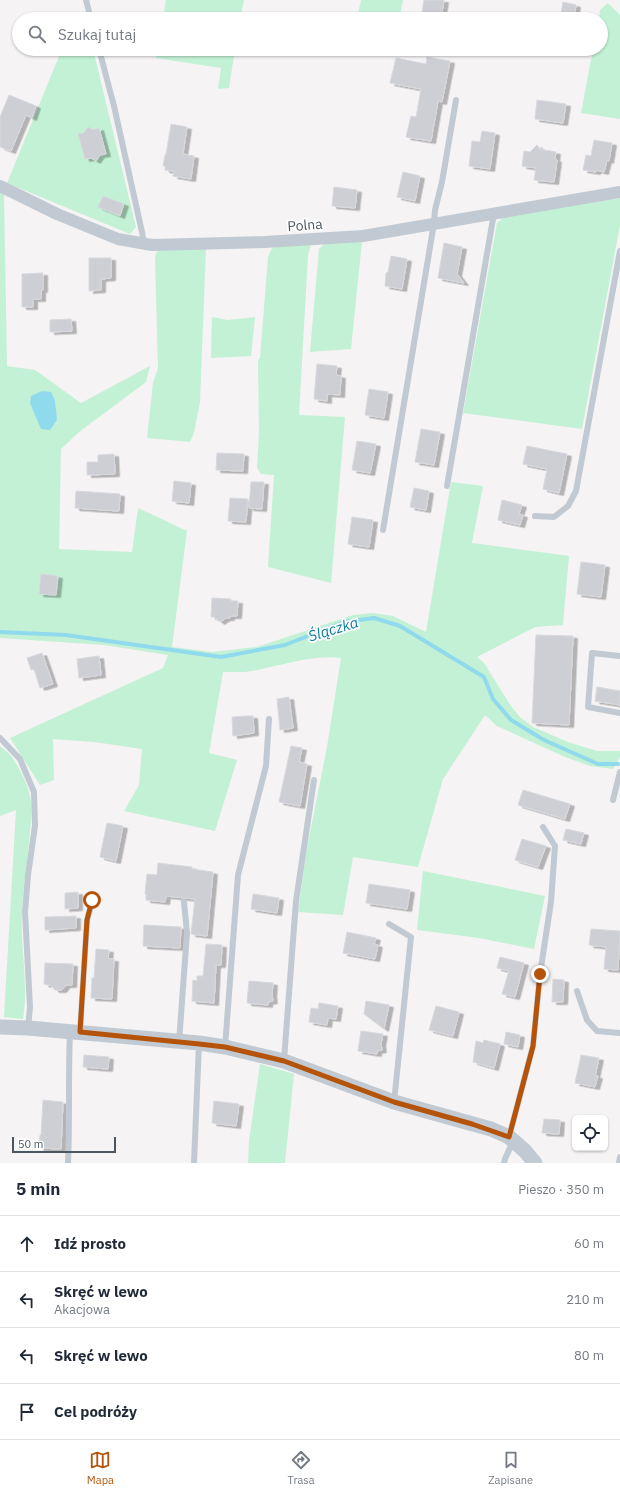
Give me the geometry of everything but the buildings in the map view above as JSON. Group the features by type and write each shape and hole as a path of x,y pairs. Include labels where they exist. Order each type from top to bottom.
{"street":[{"name":"Polna","path":"0,186 57,214 118,239 152,245 281,241 363,236 620,192"},
{"path":"0,1027 75,1032 225,1047 284,1061 394,1102 472,1124 511,1139 535,1163"}],"lane":[{"path":"86,0 89,12"},
{"path":"101,56 144,243"},
{"path":"383,530 435,210 442,182 456,100"},
{"path":"447,486 494,213"},
{"path":"535,516 554,517 568,506 576,491 620,251"},
{"path":"620,656 592,652 588,707 620,713"},
{"path":"225,1047 238,875 266,766 269,718"},
{"path":"0,738 1,737 20,759 34,792 35,826 28,875 25,912 30,1007 28,1028"},
{"path":"613,800 620,772"},
{"path":"284,1061 296,901 314,780"},
{"path":"504,1163 533,1046 540,974 551,902 555,846 543,827"},
{"path":"68,1163 70,1113 69,1068 75,1032 87,920 92,900"},
{"path":"180,1042 187,933 184,902"},
{"path":"389,924 411,937 394,1102"},
{"path":"577,990 587,1020 597,1031 620,1033"},
{"path":"194,1163 199,1044"},
{"path":"619,1163 620,1156"}],"green space":[{"path":"166,0 244,0 241,12 164,12"},
{"path":"361,0 403,0 400,12 358,12"},
{"path":"608,3 620,15 620,119 581,113 592,56 608,56 608,12 600,12"},
{"path":"59,56 95,56 136,227 130,234 7,183"},
{"path":"156,56 234,56 229,88 218,89 221,68 156,58"},
{"path":"0,191 4,193 7,366 35,370 81,403 150,366 146,382 79,432 61,449 59,549 132,552 138,508 187,531 172,647 212,652 257,647 353,615 372,613 393,616 426,632 451,482 483,486 472,543 569,556 563,625 535,627 477,657 484,663 511,706 520,717 533,727 568,742 597,751 620,751 620,757 613,769 590,766 565,757 497,726 485,715 443,779 418,867 353,857 343,915 298,912 306,853 327,747 341,658 317,658 245,672 223,672 209,753 237,760 215,831 124,811 139,785 142,749 94,742 53,739 54,780 40,785 10,738 163,668 168,655 104,645 0,638"},
{"path":"620,198 620,225 582,429 463,413 497,223 505,216"},
{"path":"362,241 351,349 310,352 319,249 325,243"},
{"path":"311,244 308,255 299,415 345,417 331,583 268,567 274,475 261,474 257,468 259,432 258,360 260,358 268,257 271,250 276,245"},
{"path":"161,248 206,248 200,402 194,433 190,442 147,438 153,383 158,368 155,259 156,253"},
{"path":"212,317 228,320 255,317 251,356 211,358"},
{"path":"0,746 10,755 18,766 27,785 31,803 31,821 22,913 22,940 25,979 25,1006 23,1019 4,1017 16,810 0,816"},
{"path":"423,871 545,896 534,949 479,938 417,930"},
{"path":"260,1064 294,1074 285,1163 248,1163 249,1141"}],"water":[{"path":"42,391 51,392 55,401 57,420 50,430 41,429 30,403 31,396"}],"waterway":[{"name":"Ślączka","path":"0,632 66,635 221,657 285,645 344,622 374,618 400,626 484,677 493,699 511,720 544,740 598,764 618,764"}],"route":[{"path":"92,900 87,920 80,1032 225,1047 284,1061 394,1102 491,1129 509,1137 533,1046 540,974"}]}
